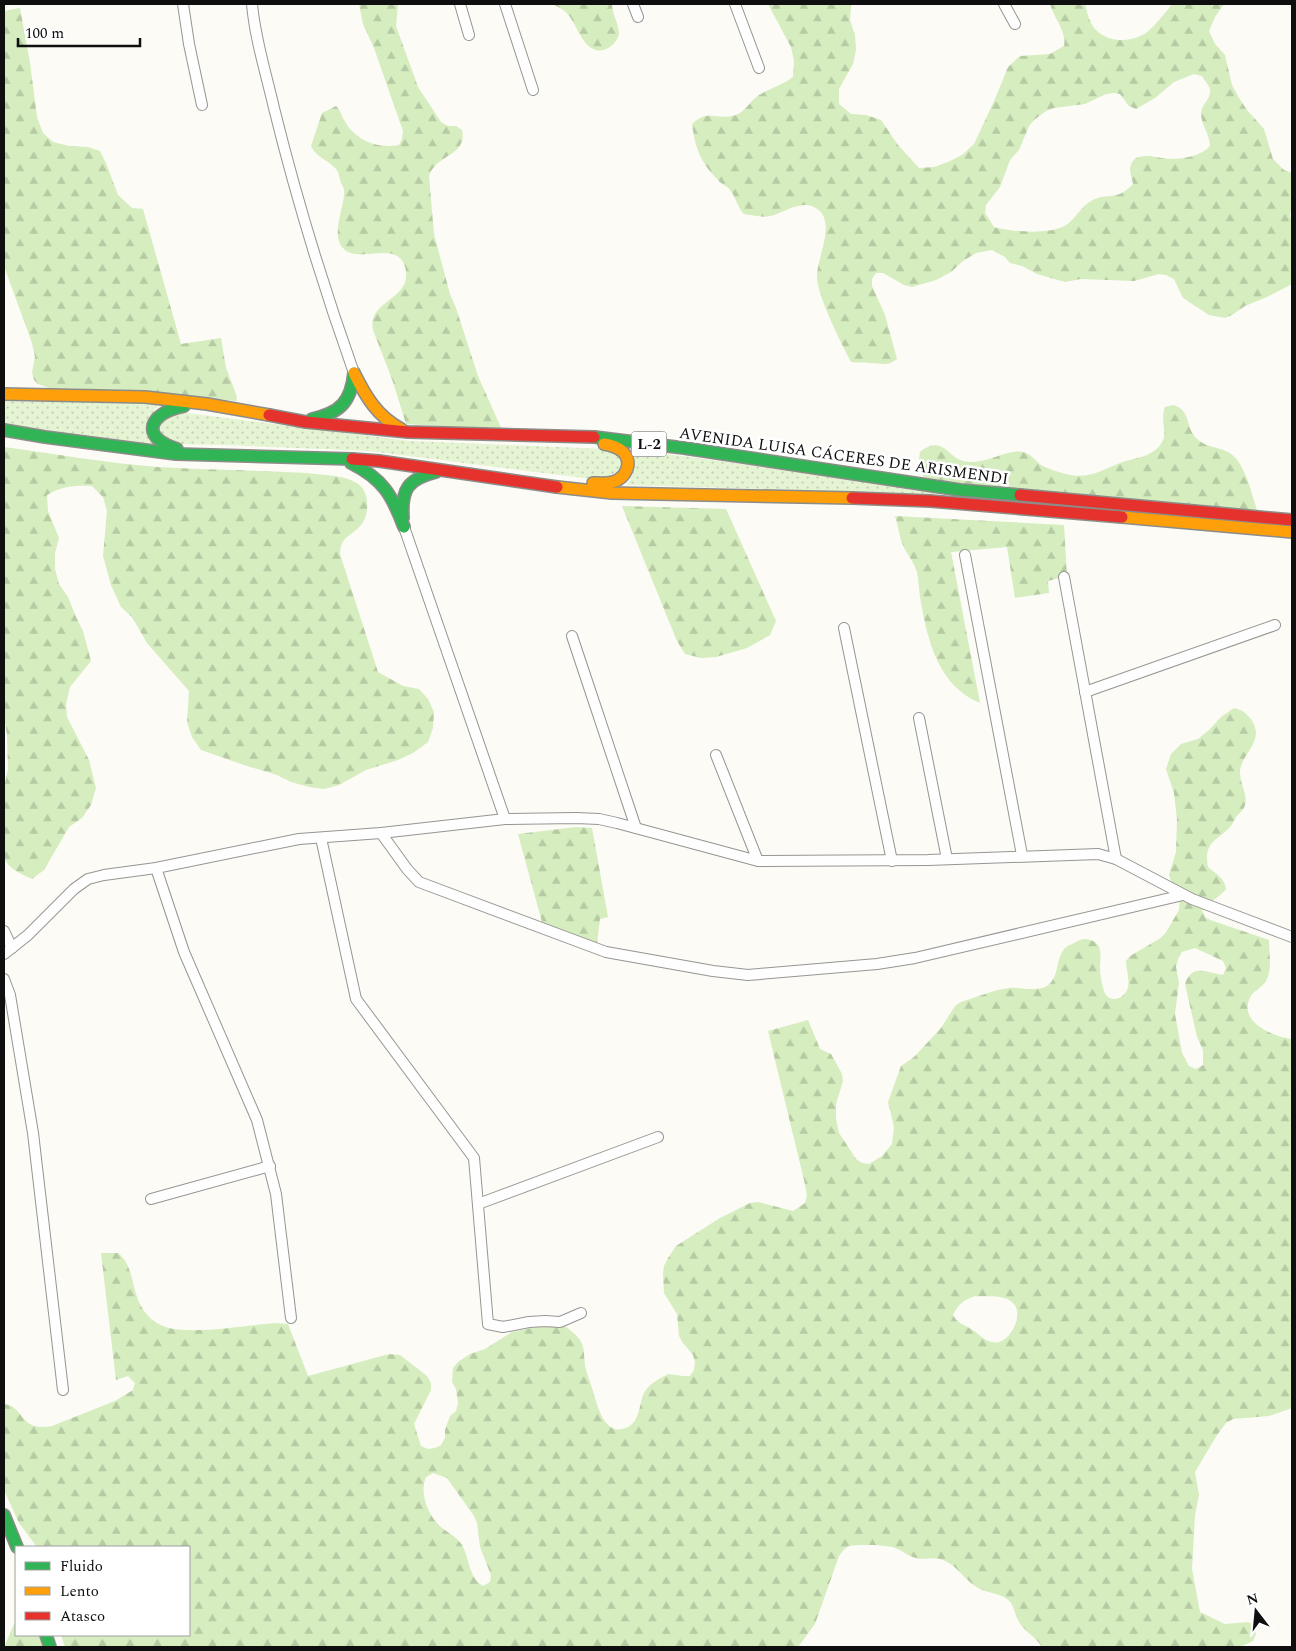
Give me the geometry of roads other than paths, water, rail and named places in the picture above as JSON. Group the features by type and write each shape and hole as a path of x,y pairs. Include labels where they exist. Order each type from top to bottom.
{"main road":[{"path":"300,421 329,415 344,405 354,387 354,373"},
{"path":"354,373 374,410 387,422 408,432"},
{"name":"AVENIDA LUISA CÁCERES DE ARISMENDI","path":"4,394 145,397 206,404 300,421 408,432 591,437 684,448 960,490 1292,520"},
{"path":"206,404 176,406 167,409 160,413 155,420 154,427 157,440 163,445 206,454"},
{"name":"AVENIDA LUISA CÁCERES DE ARISMENDI","path":"4,430 108,447 168,453 340,458 379,461 612,493 930,501 1292,532"},
{"path":"474,474 605,483 620,479 628,468 626,456 616,447 606,444 518,435"},
{"path":"340,458 371,472 380,481 392,498 404,527"},
{"path":"404,527 403,501 410,483 416,478 444,470"},
{"path":"4,1515 17,1546"}],"street":[{"path":"183,4 202,105"},
{"path":"252,4 257,37 284,147 330,306 354,373"},
{"path":"460,4 468,35"},
{"path":"505,4 533,90"},
{"path":"633,4 638,18"},
{"path":"735,4 759,68"},
{"path":"1004,4 1015,24"},
{"path":"404,527 505,819"},
{"path":"966,555 1022,856"},
{"path":"1064,577 1116,859"},
{"path":"1085,692 1275,625"},
{"path":"844,628 892,861"},
{"path":"572,636 636,828"},
{"path":"919,718 947,859"},
{"path":"716,755 758,861"},
{"path":"8,951 74,889 88,879 104,875 156,868 298,840 505,819 576,818 598,819 758,861 892,861 1098,854 1116,859 1183,895 1292,938"},
{"path":"381,833 407,869 419,882 486,908 606,952 713,972 748,975 877,964 915,958 1183,895"},
{"path":"321,838 356,999 474,1158 488,1324 503,1327 529,1322 560,1322 581,1313"},
{"path":"156,868 184,952 257,1120 276,1194 291,1318"},
{"path":"4,931 8,951"},
{"path":"4,979 10,995 33,1133 63,1390"},
{"path":"478,1204 658,1137"},
{"path":"151,1199 270,1166"}]}
